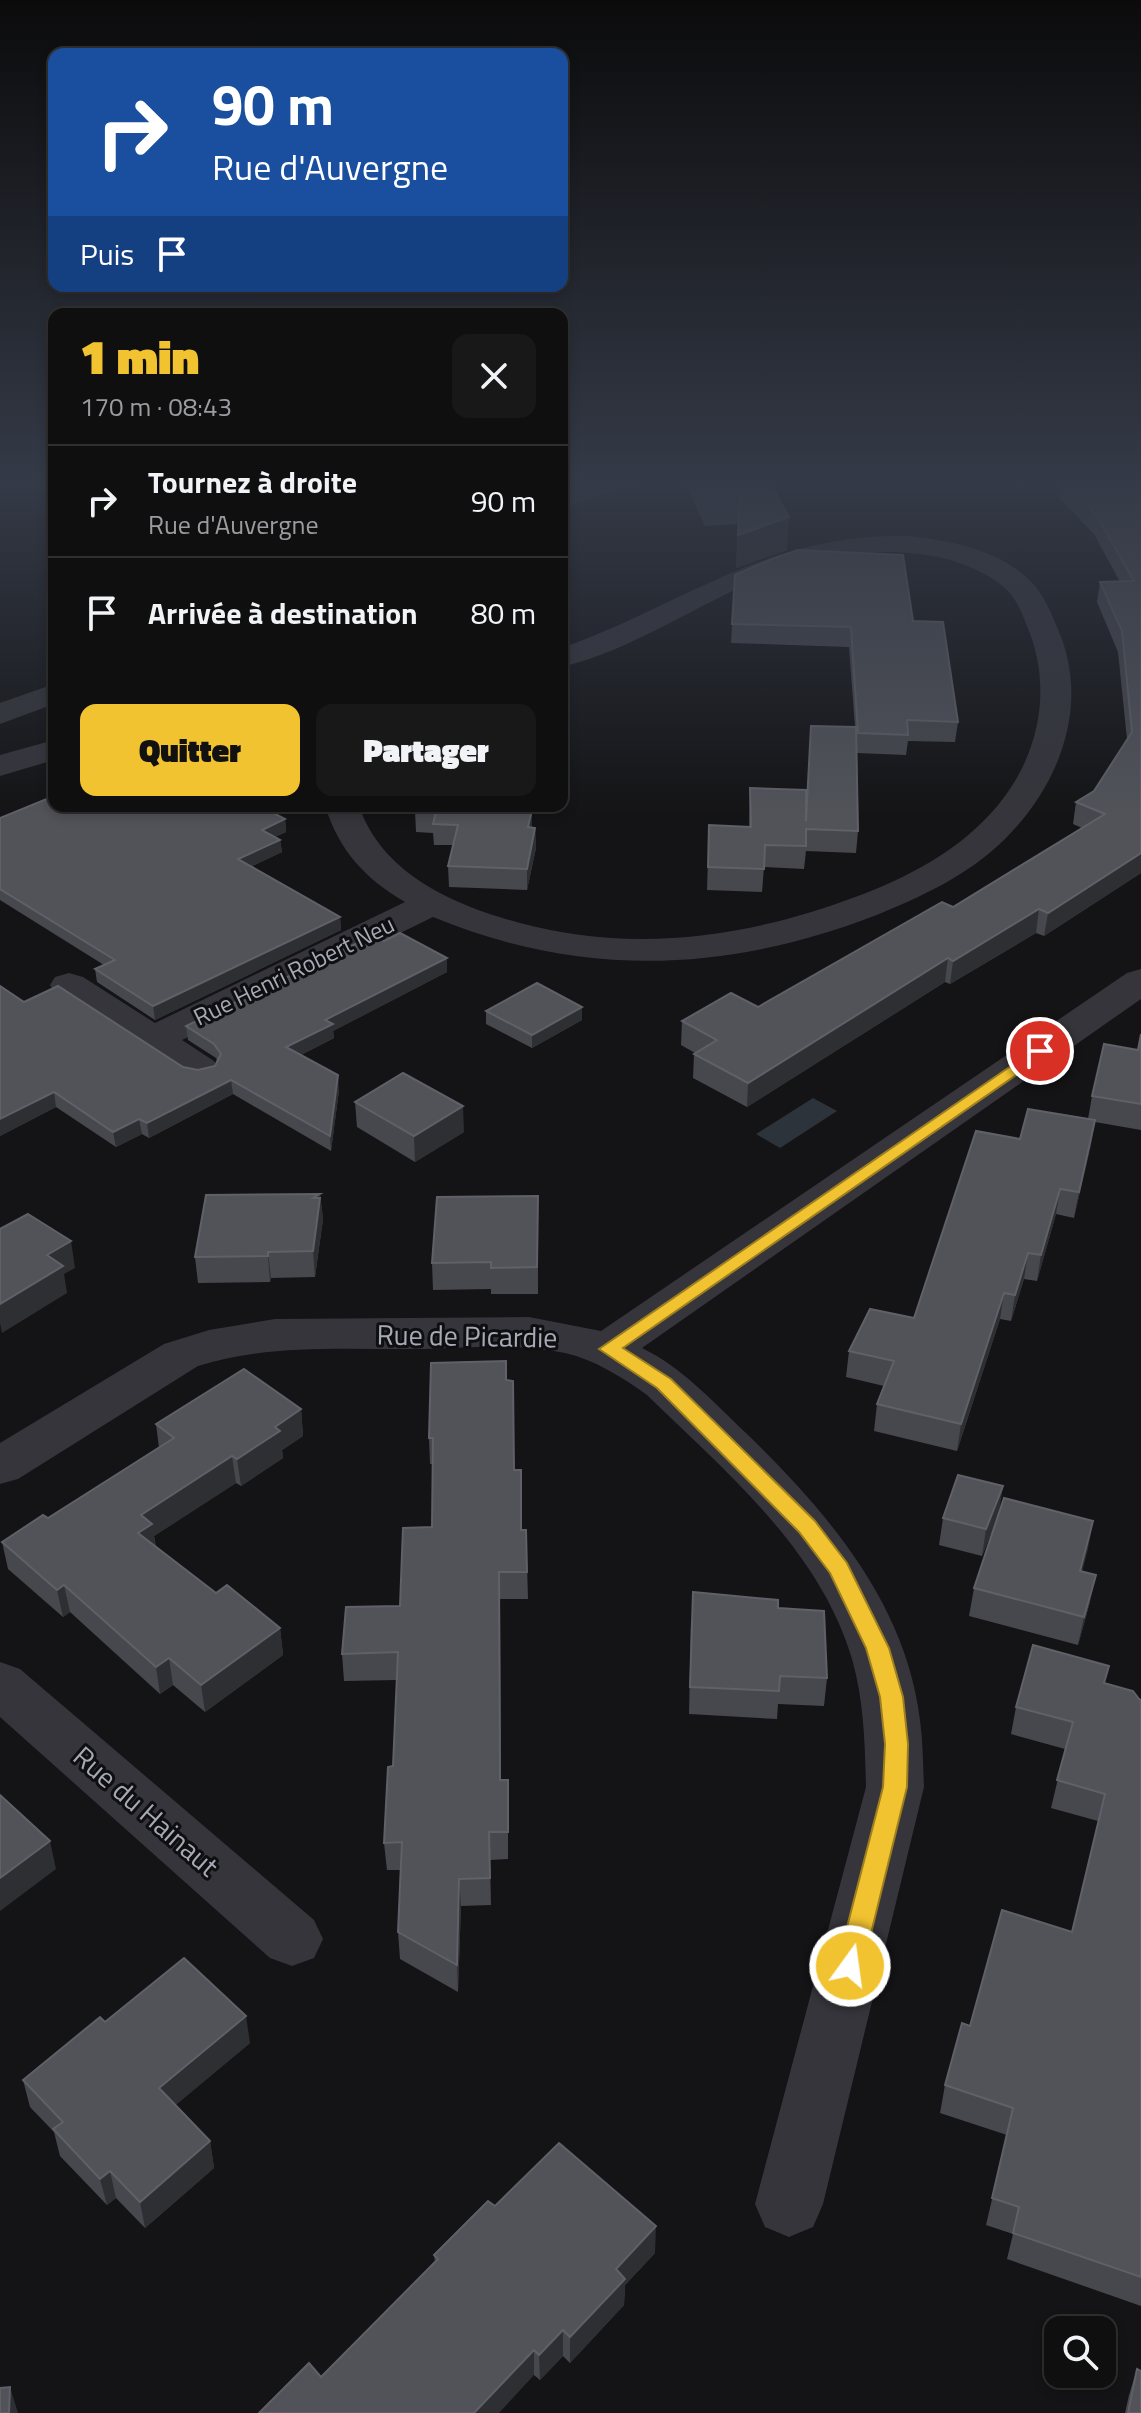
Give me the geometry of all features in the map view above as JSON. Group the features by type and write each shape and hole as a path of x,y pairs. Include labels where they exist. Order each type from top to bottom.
{"street":[{"name":"Rue Henri Robert Neu","path":"568,656 615,639 711,591"},
{"name":"Rue Henri Robert Neu","path":"344,812 351,835 374,864 462,916 523,937 595,949 629,951 724,946 823,923 915,886 960,860 984,839 1029,785 1047,742 1057,695 1056,663 1039,617 1023,591"},
{"path":"0,714 48,695"},
{"path":"0,766 48,752"},
{"name":"Rue Henri Robert Neu","path":"153,1039 434,902"},
{"path":"608,1349 1141,981"},
{"name":"Rue Henri Robert Neu","path":"69,985 200,1070"},
{"name":"Rue de Picardie","path":"0,1466 158,1367 209,1346 275,1335 529,1332 583,1340 608,1349 638,1364 664,1383 807,1527 839,1569 861,1609 877,1648 891,1697 897,1744 895,1787 789,2204"},
{"name":"Rue du Hainaut","path":"0,1684 292,1939"}],"shaded area":[{"path":"813,1098 837,1111 780,1148 756,1134"}],"building":[{"path":"734,591 908,591 913,621 943,622 958,722 907,720 908,735 858,733 851,627 732,624"},
{"path":"1104,591 1141,591 1141,853 1048,913 1039,909 953,961 948,958 748,1083 694,1054 717,1040 682,1021 731,993 758,1007 942,902 953,907 1105,814 1076,802 1094,791 1132,732 1122,631"},
{"path":"811,726 856,727 858,831 806,829 806,846 765,845 764,869 708,867 709,825 751,827 750,788 806,790 806,821"},
{"path":"48,798 48,812 272,812 285,819 262,830 280,840 238,859 340,917 153,1006 95,969 115,960 0,889 0,818"},
{"path":"436,812 532,812 528,827 535,828 527,869 448,866 458,825 433,824"},
{"path":"400,933 447,958 325,1020 333,1024 286,1047 338,1075 330,1136 231,1080 147,1123 139,1119 113,1132 54,1092 0,1119 0,986 24,1002 58,986 183,1067 198,1070 215,1066 221,1054 214,1044 186,1026 374,935 384,941"},
{"path":"537,983 582,1007 532,1035 486,1011"},
{"path":"1141,1034 1141,1104 1092,1096 1104,1044 1138,1050"},
{"path":"403,1073 463,1106 414,1136 355,1102"},
{"path":"1028,1109 1095,1120 1079,1192 1060,1189 1041,1255 1028,1253 1015,1295 1004,1293 961,1424 877,1404 894,1361 849,1351 870,1309 914,1318 976,1131 1020,1139"},
{"path":"320,1194 313,1198 320,1198 313,1251 268,1252 268,1256 195,1257 206,1195"},
{"path":"538,1196 537,1267 491,1268 491,1262 432,1263 437,1197"},
{"path":"28,1214 71,1241 47,1255 63,1266 0,1304 0,1229"},
{"path":"506,1361 506,1380 513,1381 514,1470 521,1470 521,1530 526,1530 527,1572 499,1572 500,1780 508,1780 508,1832 489,1832 490,1878 459,1879 457,1965 398,1932 402,1842 384,1843 388,1767 393,1766 398,1652 342,1654 346,1607 400,1606 403,1528 432,1527 433,1438 429,1438 431,1363"},
{"path":"244,1369 301,1409 275,1427 280,1431 237,1459 232,1456 141,1515 152,1524 138,1533 216,1593 227,1585 280,1628 201,1685 169,1658 156,1667 64,1585 57,1590 2,1542 43,1515 48,1518 174,1438 156,1424"},
{"path":"958,1475 1003,1486 986,1529 943,1518"},
{"path":"1004,1498 1093,1521 1080,1571 1096,1575 1084,1617 974,1588"},
{"path":"693,1592 778,1600 778,1608 824,1611 827,1678 780,1676 779,1691 690,1687"},
{"path":"1033,1645 1109,1666 1104,1683 1133,1691 1141,1700 1141,2277 1013,2233 1019,2207 992,2198 1013,2108 945,2085 962,2023 970,2026 1002,1910 1072,1932 1105,1794 1057,1780 1073,1722 1016,1707"},
{"path":"0,1795 50,1841 0,1878"},
{"path":"184,1958 246,2016 159,2088 210,2141 140,2202 110,2171 100,2179 53,2129 63,2122 23,2080 100,2017 105,2022"},
{"path":"559,2143 656,2226 616,2269 625,2279 570,2337 563,2330 539,2355 534,2350 474,2413 259,2413 309,2363 321,2377 438,2259 434,2255 488,2201 495,2206"},
{"path":"1137,2369 1141,2371 1141,2413 1128,2413"},
{"path":"10,2387 9,2413 0,2413 0,2388"}],"route":[{"path":"850,1966 895,1787 897,1744 891,1697 877,1648 861,1609 839,1569 807,1527 664,1383 638,1364 608,1349 1040,1051"}]}
